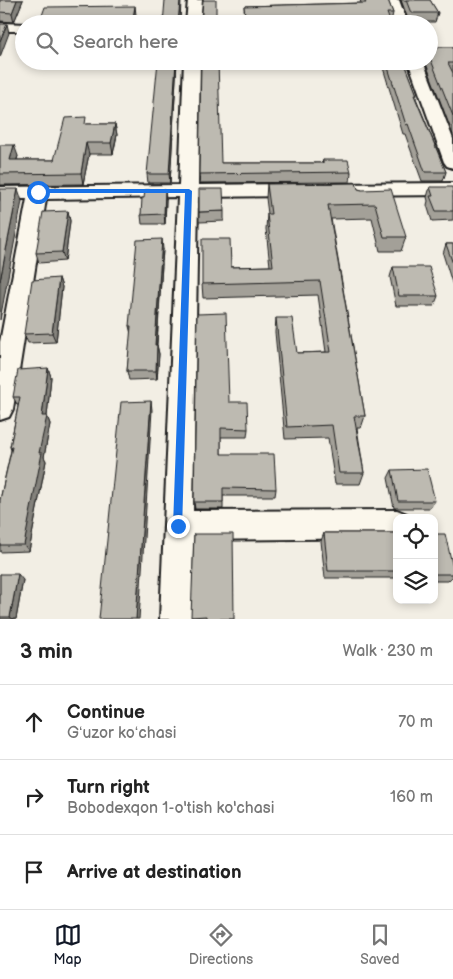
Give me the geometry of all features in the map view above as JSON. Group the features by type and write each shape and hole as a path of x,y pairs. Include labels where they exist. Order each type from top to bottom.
{"street":[{"path":"194,0 194,15"},
{"path":"392,0 398,15"},
{"path":"0,27 15,27"},
{"path":"176,619 192,70"},
{"path":"418,70 453,162"},
{"path":"0,193 453,189"},
{"path":"0,409 8,318 38,192"},
{"path":"178,526 393,524"}],"building":[{"path":"0,0 17,0 12,13 0,12"},
{"path":"165,0 180,0 179,15 164,15"},
{"path":"203,0 216,0 216,15 202,15"},
{"path":"364,0 388,0 393,13 387,13 388,15 245,15 244,6 366,3"},
{"path":"406,0 430,0 438,13 411,13"},
{"path":"135,6 134,15 42,15 45,7"},
{"path":"0,24 7,24 0,41"},
{"path":"438,47 453,47 453,63 448,63 453,73 453,116 435,70 438,70"},
{"path":"157,70 175,70 169,174 147,174"},
{"path":"201,70 218,70 221,163 323,163 323,160 348,160 351,172 199,174"},
{"path":"389,70 407,70 417,95 414,95 446,172 425,172 408,124 406,125"},
{"path":"86,117 85,124 115,124 111,143 86,143 81,173 0,174 0,145 14,145 10,160 54,160 65,118"},
{"path":"356,183 358,189 362,190 391,189 406,237 384,237 375,204 328,205 365,416 354,416 364,473 339,473 332,425 287,427 276,318 292,318 297,353 331,352 320,281 202,284 202,239 230,239 231,267 273,266 267,214 271,214 267,184"},
{"path":"430,187 452,187 453,211 436,211 430,196 433,196"},
{"path":"0,189 18,189 0,281"},
{"path":"199,189 223,189 224,211 199,212"},
{"path":"145,190 165,190 164,214 141,215 142,198 144,198"},
{"path":"68,211 62,252 36,253 43,212"},
{"path":"162,239 155,345 157,345 156,371 127,371 137,240"},
{"path":"446,244 453,244 453,264"},
{"path":"393,267 429,267 438,296 399,296"},
{"path":"59,278 52,333 24,334 32,280"},
{"path":"226,313 229,402 247,402 248,429 221,428 221,454 274,454 276,489 223,488 223,502 194,502 197,314"},
{"path":"48,368 42,416 47,416 39,453 42,453 24,545 0,545 0,500 12,447 10,447 20,397 13,397 18,370"},
{"path":"151,401 136,619 99,619 121,402"},
{"path":"427,469 435,501 398,501 392,470"},
{"path":"324,533 393,533 393,571 328,571"},
{"path":"194,534 233,534 234,619 206,619 206,616 191,617"},
{"path":"438,534 445,534 453,574 438,574"},
{"path":"0,574 18,574 10,617 0,617"}],"route":[{"path":"38,192 189,191 178,526"}]}
